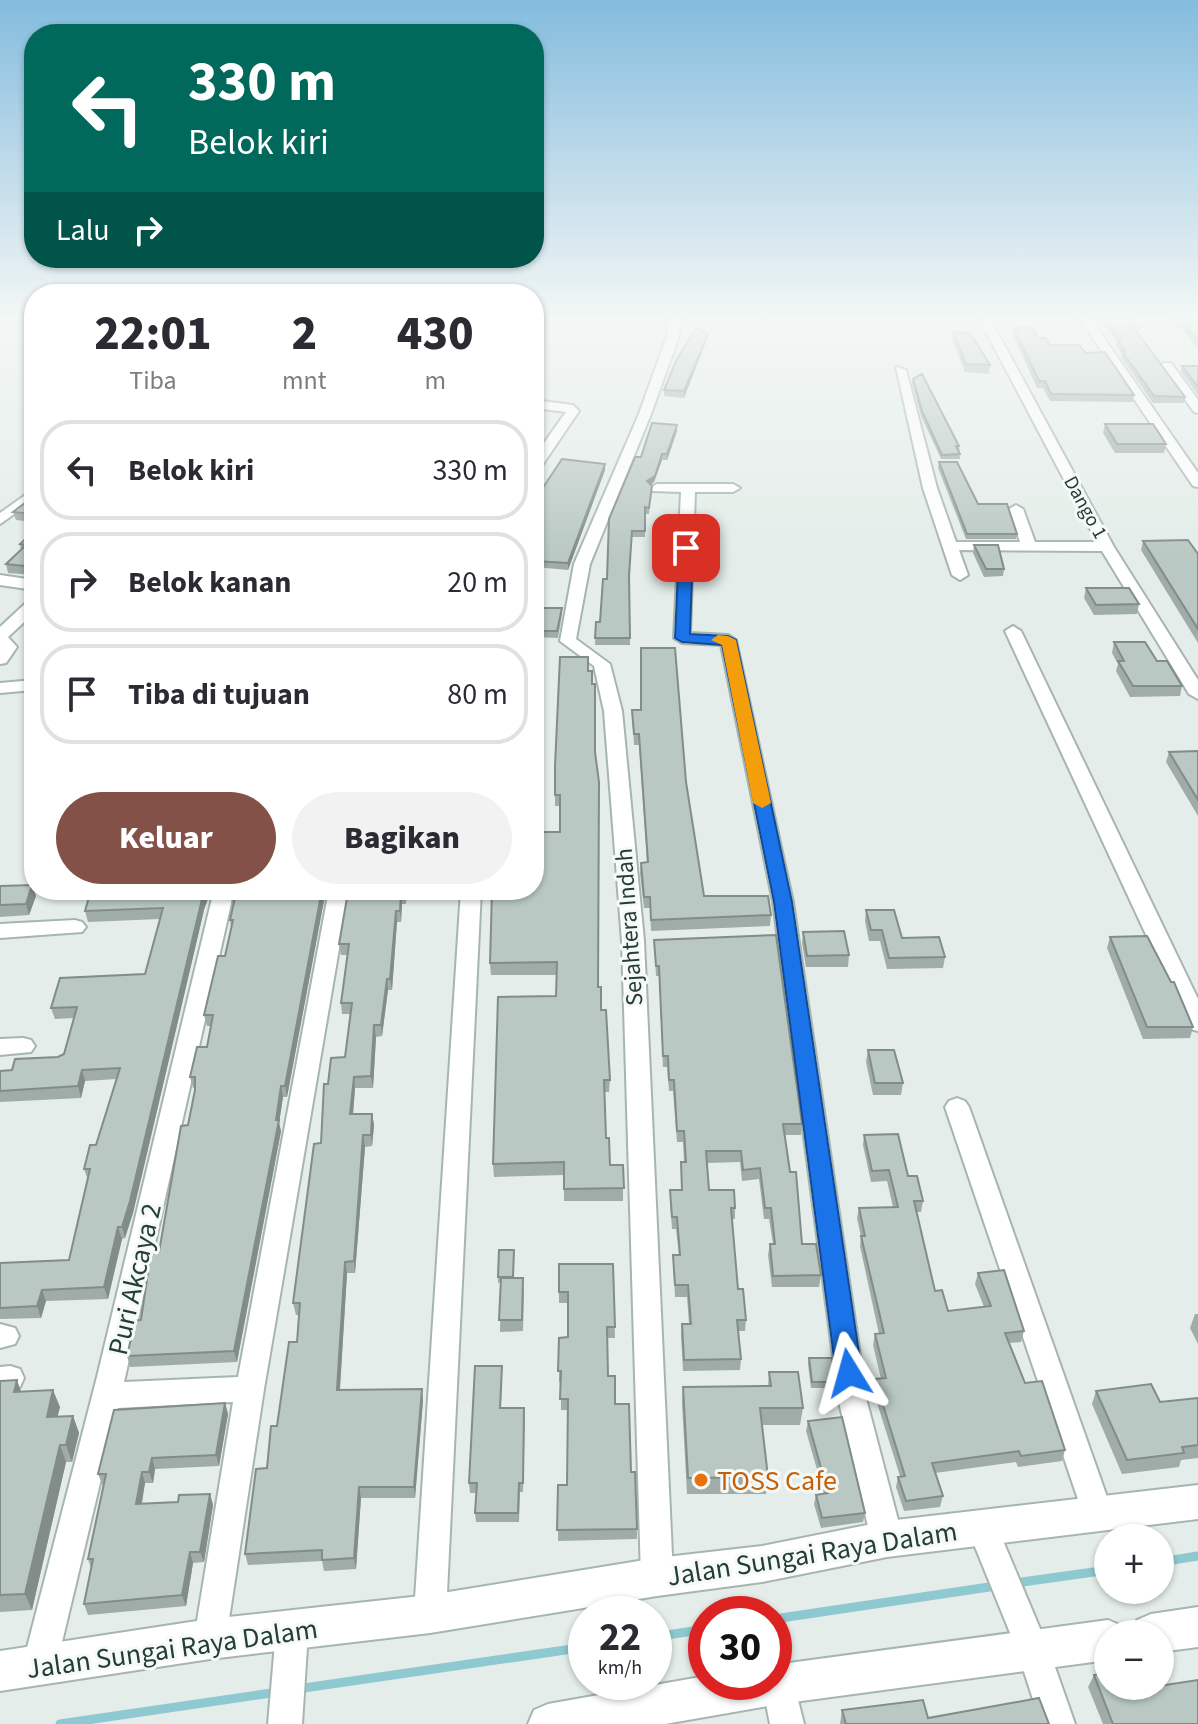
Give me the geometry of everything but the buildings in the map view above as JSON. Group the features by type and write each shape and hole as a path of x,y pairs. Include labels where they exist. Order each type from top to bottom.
{"street":[{"name":"Sejahtera Indah","path":"652,395 582,564 568,641 606,670 640,941 657,1577"},
{"path":"906,395 930,488 960,575"},
{"name":"Dango 1","path":"1025,395 1107,547 1198,694"},
{"path":"1137,395 1198,483"},
{"path":"544,405 573,409 544,452"},
{"path":"544,445 549,445"},
{"path":"1173,449 1198,449"},
{"path":"657,488 733,488"},
{"path":"688,488 682,638 728,640 783,902 779,936 853,1402 887,1539"},
{"path":"0,520 24,501"},
{"path":"1016,509 1029,547"},
{"path":"951,546 1107,547"},
{"path":"0,580 24,584"},
{"path":"0,624 24,601"},
{"path":"0,659 9,647 0,638 24,614"},
{"path":"1013,631 1198,1023"},
{"path":"0,688 24,686"},
{"name":"Puri Akcaya 2","path":"39,1667 107,1396 222,900"},
{"path":"210,1639 250,1389 337,900"},
{"path":"430,1614 470,900"},
{"path":"0,931 75,927"},
{"path":"957,1107 1098,1514"},
{"path":"107,1396 250,1389"},
{"name":"Jalan Sungai Raya Dalam","path":"0,1671 210,1639 292,1645 430,1614 657,1577 762,1564 887,1539 987,1537 1098,1514 1198,1502"},
{"path":"987,1537 1033,1650 1058,1724"},
{"path":"1174,1631 1198,1627"},
{"path":"792,1682 1094,1642"},
{"path":"285,1724 292,1645"},
{"path":"548,1724 688,1700"},
{"path":"782,1700 787,1724"}],"waterway":[{"path":"1174,1560 1198,1556"},
{"path":"1015,1583 1094,1572"},
{"path":"792,1616 996,1586"},
{"path":"672,1634 688,1632"},
{"path":"297,1689 568,1650"},
{"path":"60,1724 278,1692"}],"slow traffic":[{"path":"718,640 728,640 762,803"}],"place":[{"name":"TOSS Cafe","path":"701,1480"}],"route":[{"path":"686,548 682,638 728,640 783,902 849,1373"}]}
